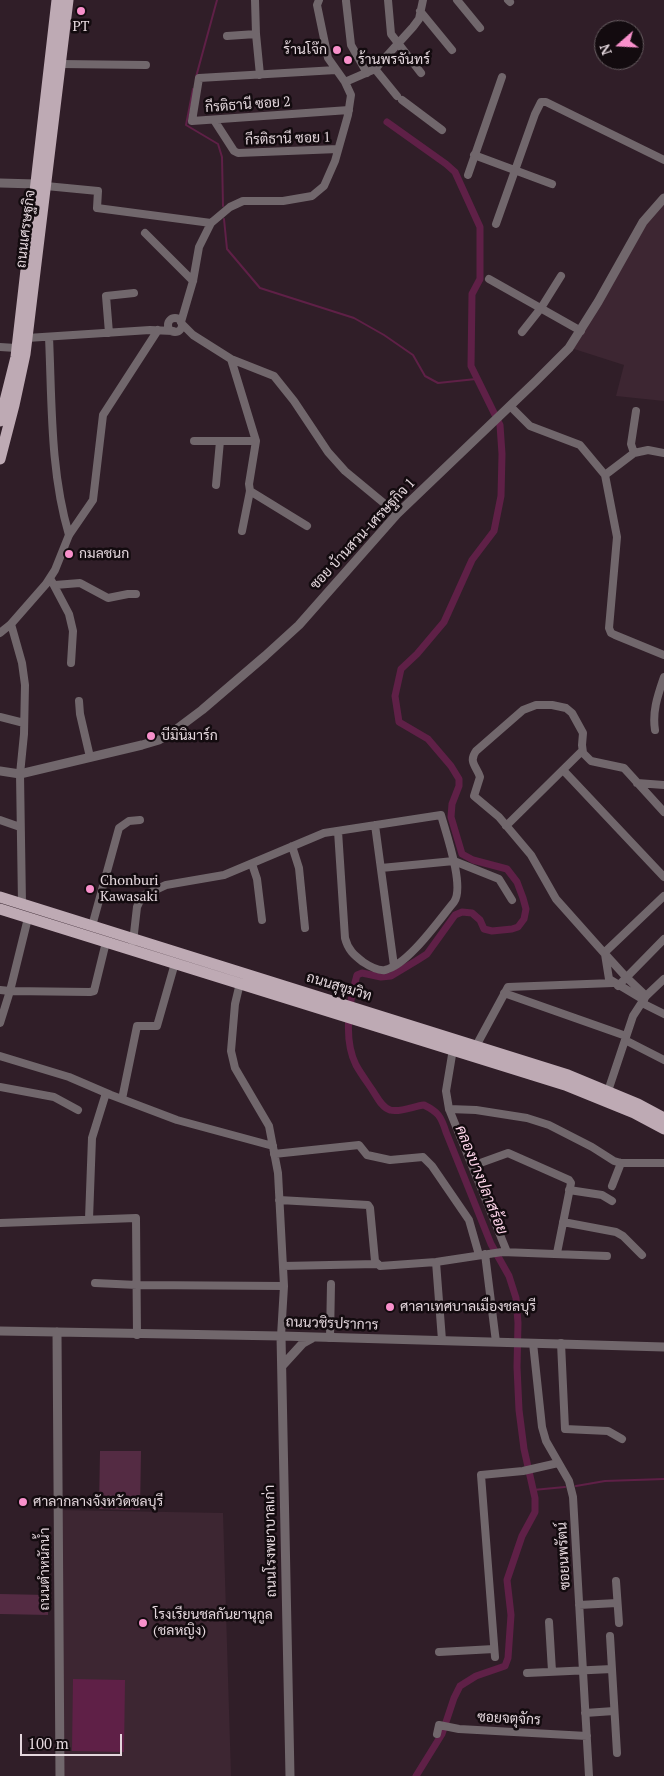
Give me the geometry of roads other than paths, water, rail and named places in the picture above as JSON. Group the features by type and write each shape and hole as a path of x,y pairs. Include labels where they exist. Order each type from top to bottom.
{"main road":[{"name":"ถนนเศรษฐกิจ","path":"0,459 14,406 27,338 57,0"},
{"name":"ถนนเศรษฐกิจ","path":"0,420 5,382 16,348 60,64 68,0"},
{"name":"ถนนสุขุมวิท","path":"0,897 92,926 174,963 240,983 347,1011"},
{"name":"ถนนสุขุมวิท","path":"0,909 106,942 133,945 410,1030 476,1046 568,1075 608,1090 664,1118"},
{"name":"ถนนสุขุมวิท","path":"410,1030 453,1049 565,1085 634,1113 664,1129"}],"street":[{"path":"255,0 260,75 336,70"},
{"path":"319,0 317,5 328,58 345,82 351,96 350,110 338,149"},
{"path":"388,0 391,34 421,73"},
{"path":"345,82 375,69 398,45 416,23 423,0"},
{"path":"457,0 480,28"},
{"path":"346,1 351,44 366,73"},
{"path":"420,11 452,50"},
{"path":"227,36 256,34"},
{"path":"60,64 146,65"},
{"path":"375,69 400,98 442,130"},
{"name":"กีรติธานี ซอย 2","path":"260,75 199,78 192,121 350,110"},
{"path":"468,176 502,77"},
{"path":"496,224 541,102 546,102 664,160"},
{"name":"กีรติธานี ซอย 1","path":"211,222 230,207 243,201 282,201 312,196 324,186 338,149 238,153 234,151 214,120"},
{"path":"474,155 552,184"},
{"path":"0,183 98,191 97,208 211,222 199,247 181,329 174,332"},
{"name":"ซอย บ้านสวน-เศรษฐกิจ 1","path":"0,771 20,774 159,740 202,710 265,656 299,625 397,514 569,348 581,331 634,235 664,198"},
{"path":"145,232 192,281"},
{"path":"522,332 541,308 561,276"},
{"path":"489,279 581,331"},
{"path":"109,333 106,296 134,293"},
{"path":"174,332 168,327 187,298"},
{"path":"0,632 11,624 50,578 69,535 93,500 103,415 154,330 176,318 193,335 231,359 274,376 294,401 328,452 345,471 397,514"},
{"path":"27,338 154,330 193,335"},
{"path":"48,337 56,473 61,509 69,535"},
{"path":"0,347 16,348"},
{"path":"231,359 256,441 249,484 250,491 242,531"},
{"path":"510,406 530,426 580,445 606,475 617,538 609,628 611,633 615,635 664,655"},
{"path":"634,453 631,444 636,411"},
{"path":"194,441 256,441"},
{"path":"216,485 220,441"},
{"path":"606,475 634,453 648,450 664,454"},
{"path":"250,491 307,526"},
{"path":"50,578 69,614 73,631 71,663"},
{"path":"55,585 80,583 108,598 136,594"},
{"path":"11,624 24,677 24,723 20,774 22,904"},
{"path":"655,730 654,716 656,703 664,677"},
{"path":"79,701 80,714 90,757"},
{"path":"644,1000 626,977 556,899 534,858 506,826 474,796 480,778 472,761 476,751 523,710 548,704 566,708 572,713 583,733 582,751 585,756 591,760 624,768 664,812"},
{"path":"0,717 24,723"},
{"path":"506,826 582,751"},
{"path":"562,770 664,877"},
{"path":"637,783 664,785"},
{"path":"133,945 138,907 145,893 166,885 224,875 324,833 338,830 441,815 454,861 458,891 456,899 407,958 394,966 384,970 368,966 354,955 347,946 338,830"},
{"path":"0,820 20,827"},
{"path":"92,926 119,828 129,822 140,820"},
{"path":"375,825 394,966"},
{"path":"292,846 299,868 305,928"},
{"path":"381,868 454,861 499,879 512,900"},
{"path":"252,864 257,879 262,920"},
{"path":"605,954 664,896"},
{"path":"0,1023 28,918"},
{"path":"476,1046 508,987 616,984 626,977 664,939"},
{"path":"0,990 94,991 106,942"},
{"path":"605,954 608,977 664,1014"},
{"path":"122,1099 137,1026 157,1026 174,963"},
{"path":"608,1090 633,1016 644,1000 664,979"},
{"path":"240,983 235,1004 231,1051 234,1068 269,1126 278,1173 284,1286 281,1336"},
{"path":"504,993 626,1038 664,1060"},
{"path":"453,1049 446,1091 449,1109 504,1252"},
{"path":"0,1056 69,1077 177,1120 273,1150 359,1145 367,1155 390,1160 423,1156 469,1220 485,1254 496,1342"},
{"path":"0,1087 54,1097 78,1110"},
{"path":"90,1219 92,1138 106,1093"},
{"path":"449,1109 476,1110 527,1118 549,1124 614,1161 621,1163 664,1163"},
{"path":"472,1166 504,1154 512,1154 566,1178 571,1183 557,1253"},
{"path":"612,1186 621,1163"},
{"path":"569,1190 602,1195 612,1201"},
{"path":"280,1200 368,1205 370,1208 377,1264"},
{"path":"0,1223 136,1218 137,1335"},
{"path":"563,1222 616,1232 623,1236 642,1255"},
{"path":"283,1266 377,1264 380,1266 436,1262 504,1252 607,1256"},
{"path":"436,1262 442,1340"},
{"path":"95,1284 284,1286"},
{"path":"330,1338 331,1284"},
{"name":"ถนนวชิรปราการ","path":"0,1331 137,1335 281,1336 664,1347"},
{"name":"ถนนตำหนักน้ำ","path":"57,1332 60,1776"},
{"path":"251,1336 268,1341 276,1347 281,1356"},
{"name":"ถนนโรงพยาบาลเก่า","path":"281,1336 290,1776"},
{"path":"282,1366 304,1343 314,1337"},
{"name":"ซอยนพรัตน์","path":"528,1342 546,1441 569,1481 573,1496 589,1776"},
{"path":"561,1343 565,1429 608,1431 622,1439"},
{"path":"439,1652 495,1653 481,1475 523,1471 558,1463"},
{"path":"616,1582 619,1623"},
{"path":"579,1605 617,1603"},
{"path":"549,1622 552,1671"},
{"path":"610,1636 617,1753"},
{"path":"527,1673 612,1669"},
{"path":"585,1713 614,1711"},
{"name":"ซอยจตุจักร","path":"437,1734 439,1726 587,1736"},
{"path":"589,1776 595,1776"}],"waterway":[{"path":"196,77 217,0"},
{"path":"193,89 186,125 218,144 222,157 223,206"},
{"name":"คลองบางปลาสร้อย","path":"387,122 455,172 480,227 480,279 472,294 471,366 500,425 502,454 501,496 494,531 472,560 444,622 417,654 401,669 395,696 399,722 428,739 451,766 459,779 459,786 452,804 451,817 462,854 473,860 507,869 517,882 526,909 524,919 518,927 492,931 484,929 480,920 472,913 462,912 455,915 427,954 416,961 391,976 381,977 362,973 357,975 350,1008 348,1032 352,1055 356,1065 380,1102 387,1109 398,1111 424,1105 438,1115 491,1244 509,1276 516,1298 518,1323 517,1367 519,1410 524,1449 535,1498 535,1512 522,1536 507,1580 511,1615 508,1658 505,1666 476,1676 460,1686 442,1734 416,1776"},
{"path":"224,219 227,249 260,288 354,318 384,335 413,355 425,376 438,383 476,379"},
{"path":"576,1486 605,1481 664,1479"},
{"path":"533,1490 565,1487"}],"place":[{"name":"PT","path":"81,11"},
{"name":"ร้านโจ๊ก","path":"337,50"},
{"name":"ร้านพรจันทร์","path":"348,60"},
{"name":"กมลชนก","path":"69,554"},
{"name":"บีมินิมาร์ก","path":"151,736"},
{"name":"Chonburi Kawasaki","path":"90,889"},
{"name":"ศาลาเทศบาลเมืองชลบุรี","path":"390,1307"},
{"name":"ศาลากลางจังหวัดชลบุรี","path":"23,1502"},
{"name":"โรงเรียนชลกันยานุกูล (ชลหญิง)","path":"143,1623"}]}
